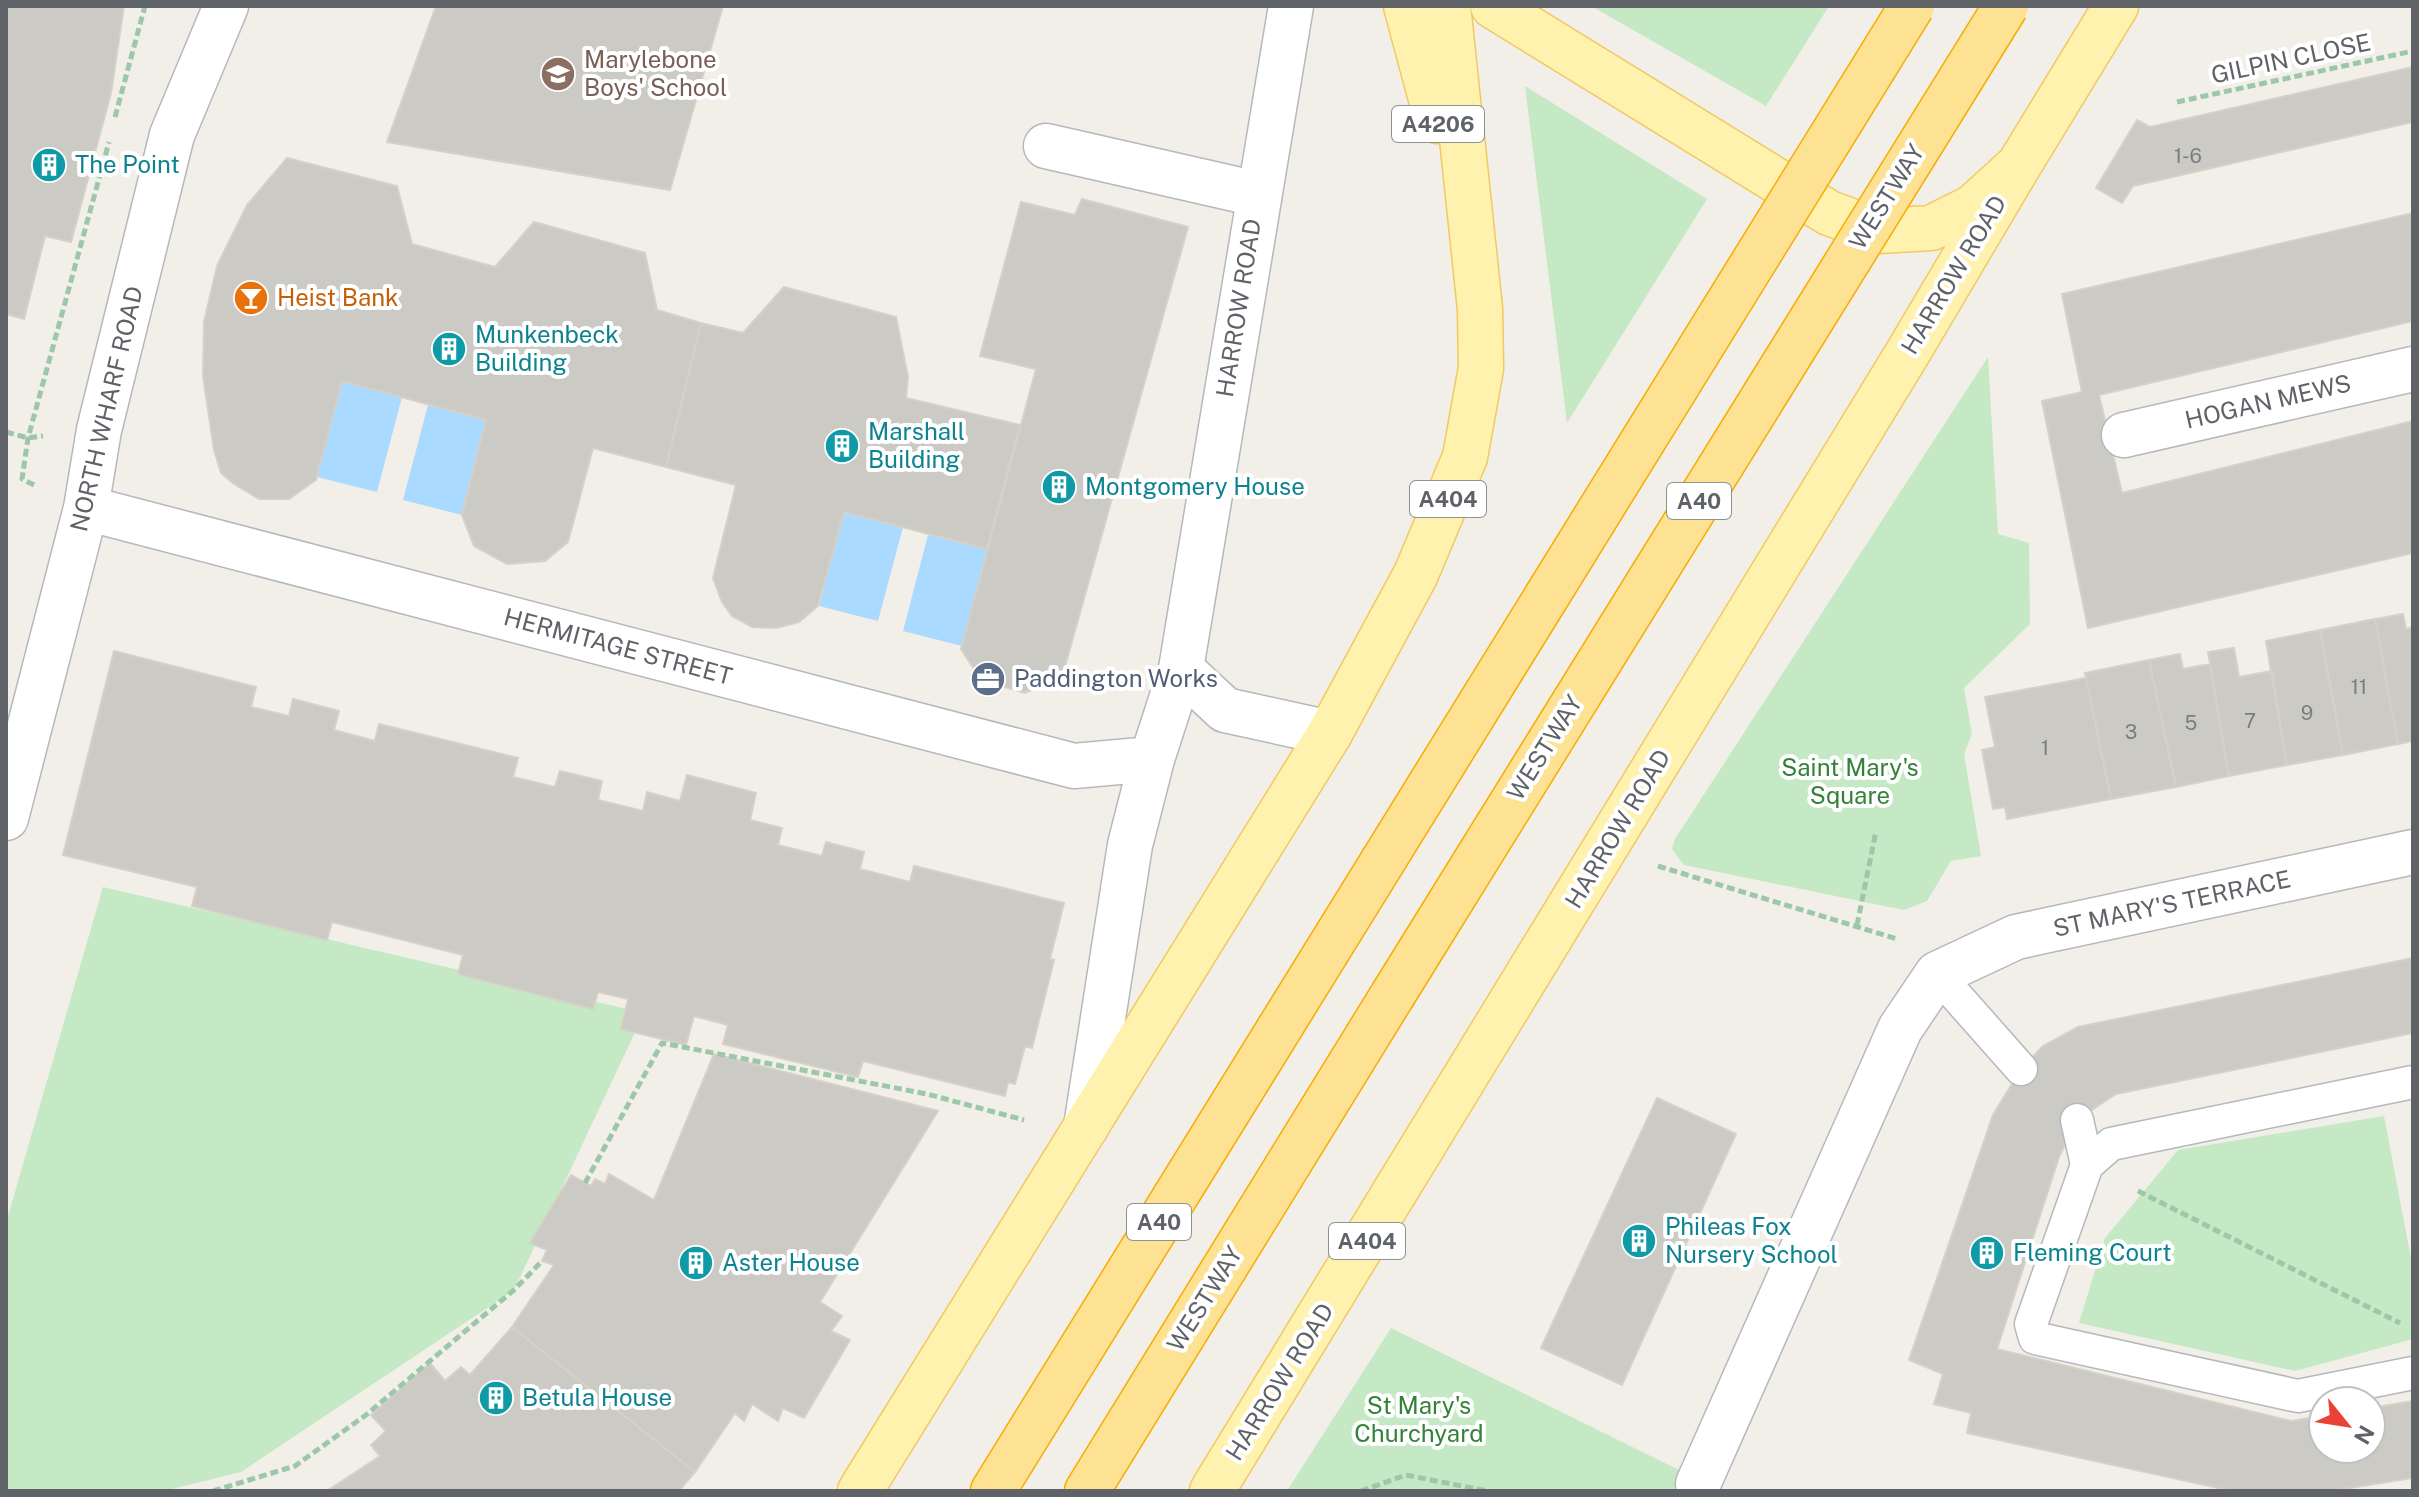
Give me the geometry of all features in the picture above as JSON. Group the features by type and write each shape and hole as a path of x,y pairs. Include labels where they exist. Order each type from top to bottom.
{"highway":[{"name":"A40","path":"993,1491 1912,6"},
{"name":"WESTWAY","path":"1087,1491 2006,6"}],"main road":[{"name":"A4206","path":"1406,6 1471,242"},
{"name":"A404","path":"1448,6 1471,242"},
{"path":"1493,6 1829,213 1878,231 1931,228 1973,207 2019,165"},
{"name":"HARROW ROAD","path":"1212,1491 1852,446 2116,6"},
{"name":"HARROW ROAD","path":"860,1491 1330,733 1416,574 1465,457 1481,368 1480,309 1471,242"}],"street":[{"name":"NORTH WHARF ROAD","path":"6,818 86,508 99,430 172,135 226,6"},
{"name":"HARROW ROAD","path":"1086,1127 1130,845 1152,759 1181,669 1257,194 1291,6"},
{"path":"1046,146 1257,194"},
{"name":"HOGAN MEWS","path":"2124,435 2413,369"},
{"name":"HERMITAGE STREET","path":"86,508 1074,766 1152,759"},
{"path":"1181,669 1225,710 1330,733"},
{"name":"ST MARY'S TERRACE","path":"1937,974 2016,937 2413,852"},
{"path":"1698,1484 1900,1029 1937,974"}],"lane":[{"path":"1937,974 2021,1069"},
{"path":"2413,1082 2111,1144 2087,1165 2031,1324 2035,1338 2298,1396 2413,1373"},
{"path":"2077,1120 2087,1165"}],"path":[{"path":"22,479 28,438 145,6"},
{"name":"GILPIN CLOSE","path":"2177,102 2413,51"},
{"path":"1857,925 1876,831"},
{"path":"1654,865 1893,936 1937,974"},
{"path":"585,1183 662,1043 927,1094 1029,1121"},
{"path":"2087,1165 2413,1329"},
{"path":"213,1491 295,1466 366,1415 514,1290 542,1261"},
{"path":"1361,1491 1406,1475 1487,1491"}],"green space":[{"path":"1591,6 1829,6 1766,106"},
{"path":"1525,86 1707,199 1567,423"},
{"name":"Saint Mary's Square","path":"1988,357 1998,534 2029,543 2030,624 1964,688 1972,734 1964,754 1981,856 1951,861 1927,901 1904,910 1684,865 1672,849 1675,839"},
{"path":"103,887 644,1013 514,1290 241,1472 164,1491 6,1491 6,1223"},
{"path":"2384,1116 2413,1269 2413,1339 2295,1371 2079,1323 2105,1238 2178,1150"},
{"name":"St Mary's Churchyard","path":"1391,1328 1683,1472 1677,1491 1287,1491"}],"water":[{"path":"342,381 402,397 377,492 317,477"},
{"path":"428,405 486,420 462,515 403,500"},
{"path":"844,512 903,527 878,621 819,606"},
{"path":"928,535 987,549 962,646 903,631"}],"building":[{"name":"The Point","path":"6,6 124,6 111,93 71,242 45,236 24,319 6,314"},
{"name":"Marylebone Boys' School","path":"436,6 723,6 670,190 387,142"},
{"path":"2413,67 2413,122 2133,186 2122,203 2096,188 2137,120 2150,127"},
{"name":"Munkenbeck Building","path":"287,158 397,186 412,244 495,267 534,222 645,253 657,310 701,323 666,467 593,448 568,542 545,561 507,564 474,546 462,515 486,420 342,381 316,480 289,499 259,499 234,484 221,473 214,450 203,376 204,322 217,266 247,205"},
{"name":"Montgomery House","path":"1082,199 1188,227 1062,677 1025,693 981,680 961,649 1036,369 980,356 1021,202 1075,215"},
{"path":"2413,213 2413,321 2099,395 2122,493 2413,421 2413,553 2088,628 2042,401 2082,392 2062,294"},
{"name":"Marshall Building","path":"784,287 896,317 908,377 906,398 1020,425 987,549 844,512 818,606 799,622 776,628 752,627 732,616 722,602 713,578 736,485 666,467 701,323 743,333"},
{"path":"2403,614 2406,629 2413,627 2413,741 2398,744 2375,619"},
{"path":"2375,619 2398,744 2343,755 2320,630"},
{"path":"2320,630 2343,755 2287,765 2266,641"},
{"path":"2234,648 2239,677 2272,671 2287,765 2229,776 2208,652"},
{"path":"114,651 256,687 251,707 289,716 293,699 339,711 334,730 375,741 379,724 518,758 513,777 555,787 560,771 602,781 598,800 643,811 647,792 680,801 687,775 756,793 750,820 782,828 778,845 822,856 826,842 864,852 860,869 910,882 914,866 1064,903 1050,959 1054,960 1032,1048 1025,1046 1015,1084 1008,1082 1005,1096 863,1061 858,1077 723,1044 728,1025 694,1016 686,1045 621,1029 628,999 598,992 593,1009 458,974 463,955 332,922 327,940 192,906 197,887 63,855"},
{"path":"2180,654 2183,669 2210,664 2229,776 2176,787 2149,660"},
{"path":"2149,660 2176,787 2111,799 2085,673"},
{"path":"2086,678 2111,799 2007,819 2005,807 1993,809 1982,750 1995,747 1985,697"},
{"name":"Fleming Court","path":"2413,958 2413,1033 2116,1094 2077,1120 2059,1157 1997,1349 2291,1421 2307,1418 2307,1465 2387,1465 2387,1405 2413,1401 2413,1478 2331,1491 2232,1491 1967,1433 1971,1413 1934,1404 1943,1374 1909,1360 1993,1115 2021,1069 2043,1046 2078,1027"},
{"name":"Aster House","path":"714,1054 938,1111 820,1302 842,1316 831,1331 850,1340 804,1418 783,1408 778,1421 752,1404 744,1421 735,1413 695,1472 512,1327 554,1265 542,1261 547,1250 530,1243 571,1175 591,1186 595,1179 605,1184 609,1174 654,1200"},
{"name":"Phileas Fox Nursery School","path":"1657,1098 1736,1134 1622,1385 1541,1348"},
{"name":"Betula House","path":"512,1327 695,1472 679,1491 327,1491 380,1456 371,1445 386,1431 371,1415 430,1363 445,1381 461,1367 470,1375"}],"place":[{"name":"Marylebone Boys' School","path":"558,74"},
{"name":"The Point","path":"49,165"},
{"name":"Heist Bank","path":"251,298"},
{"name":"Munkenbeck Building","path":"449,349"},
{"name":"Marshall Building","path":"842,446"},
{"name":"Montgomery House","path":"1059,487"},
{"name":"Paddington Works","path":"988,679"},
{"name":"Phileas Fox Nursery School","path":"1639,1241"},
{"name":"Fleming Court","path":"1987,1253"},
{"name":"Aster House","path":"696,1263"},
{"name":"Betula House","path":"496,1398"}]}
